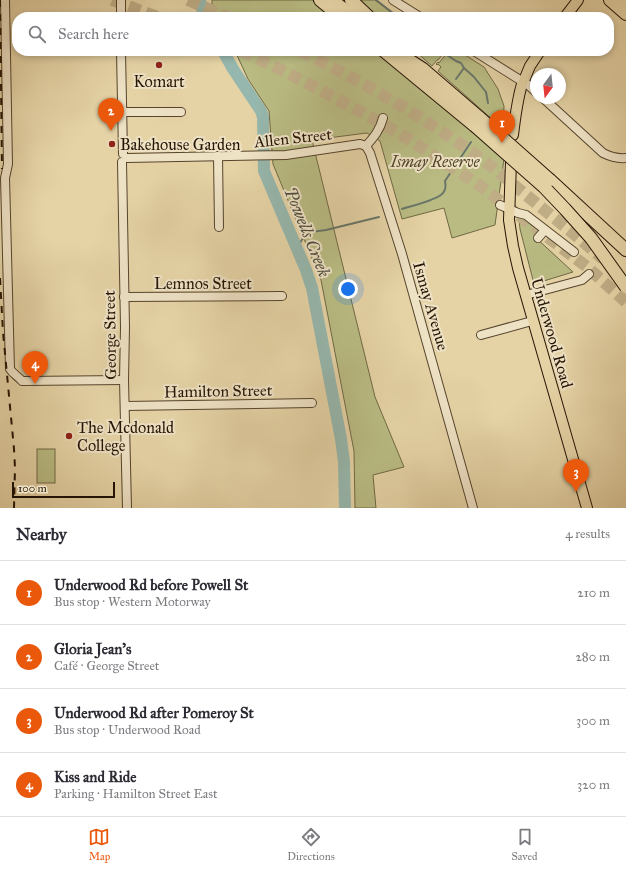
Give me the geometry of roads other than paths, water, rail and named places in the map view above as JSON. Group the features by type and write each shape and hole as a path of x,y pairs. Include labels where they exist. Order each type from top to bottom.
{"highway":[{"path":"320,0 336,12"},
{"path":"332,0 348,12"},
{"path":"351,0 364,12"},
{"path":"610,0 626,14"},
{"path":"391,56 478,122 550,180 626,250"},
{"path":"403,56 423,69"},
{"path":"411,56 565,209 590,238 626,287"}],"main road":[{"path":"569,12 578,0"},
{"path":"513,135 518,96 523,81 537,56"},
{"name":"Underwood Road","path":"511,162 505,207 509,220 513,246 532,321 587,508"}],"street":[{"path":"5,0 8,164 5,178 10,369 22,380 124,380"},
{"path":"121,0 121,12"},
{"path":"393,0 412,12"},
{"name":"George Street","path":"121,56 124,158 124,380 127,508"},
{"path":"482,56 523,81 530,87"},
{"path":"550,104 603,153 619,159 626,158"},
{"path":"122,112 181,112"},
{"path":"366,146 373,139 383,118"},
{"name":"Allen Street","path":"124,158 270,156 287,155 360,144 366,146"},
{"name":"Ismay Avenue","path":"366,146 370,153 402,254 473,508"},
{"path":"218,156 219,227"},
{"path":"505,207 526,215 574,252"},
{"path":"538,238 545,230"},
{"path":"526,294 582,280 589,274"},
{"name":"Lemnos Street","path":"124,297 282,296"},
{"path":"481,335 532,321"},
{"name":"Hamilton Street","path":"125,406 312,403"}],"waterway":[{"name":"Powells Creek","path":"200,0 204,12"},
{"path":"376,0 392,12"},
{"name":"Powells Creek","path":"226,56 261,111 263,117 264,171 306,270 312,288 341,439 344,462 345,508"},
{"path":"448,56 461,63 464,68 474,77 486,92 488,103"},
{"path":"456,79 464,68"},
{"path":"402,209 440,196 445,191 445,181 471,142"},
{"path":"298,251 303,238 311,232 326,230 379,217"}],"tunnel":[{"path":"112,0 144,12"},
{"path":"188,0 216,12"},
{"path":"252,56 341,101 402,135 479,185 587,267 626,302"},
{"path":"310,56 350,76 445,134 496,170 603,259"}],"railway":[{"path":"0,0 2,169"},
{"path":"0,278 3,332 14,449 14,508"}],"place":[{"name":"Komart","path":"159,65"},
{"name":"Gloria Jean's","path":"111,131"},
{"name":"Underwood Rd before Powell St","path":"502,143"},
{"name":"Bakehouse Garden","path":"112,144"},
{"name":"Kiss and Ride","path":"35,384"},
{"name":"The Mcdonald College","path":"69,436"},
{"name":"Underwood Rd after Pomeroy St","path":"576,492"}],"park label":[{"name":"Ismay Reserve","path":"435,161"}]}
